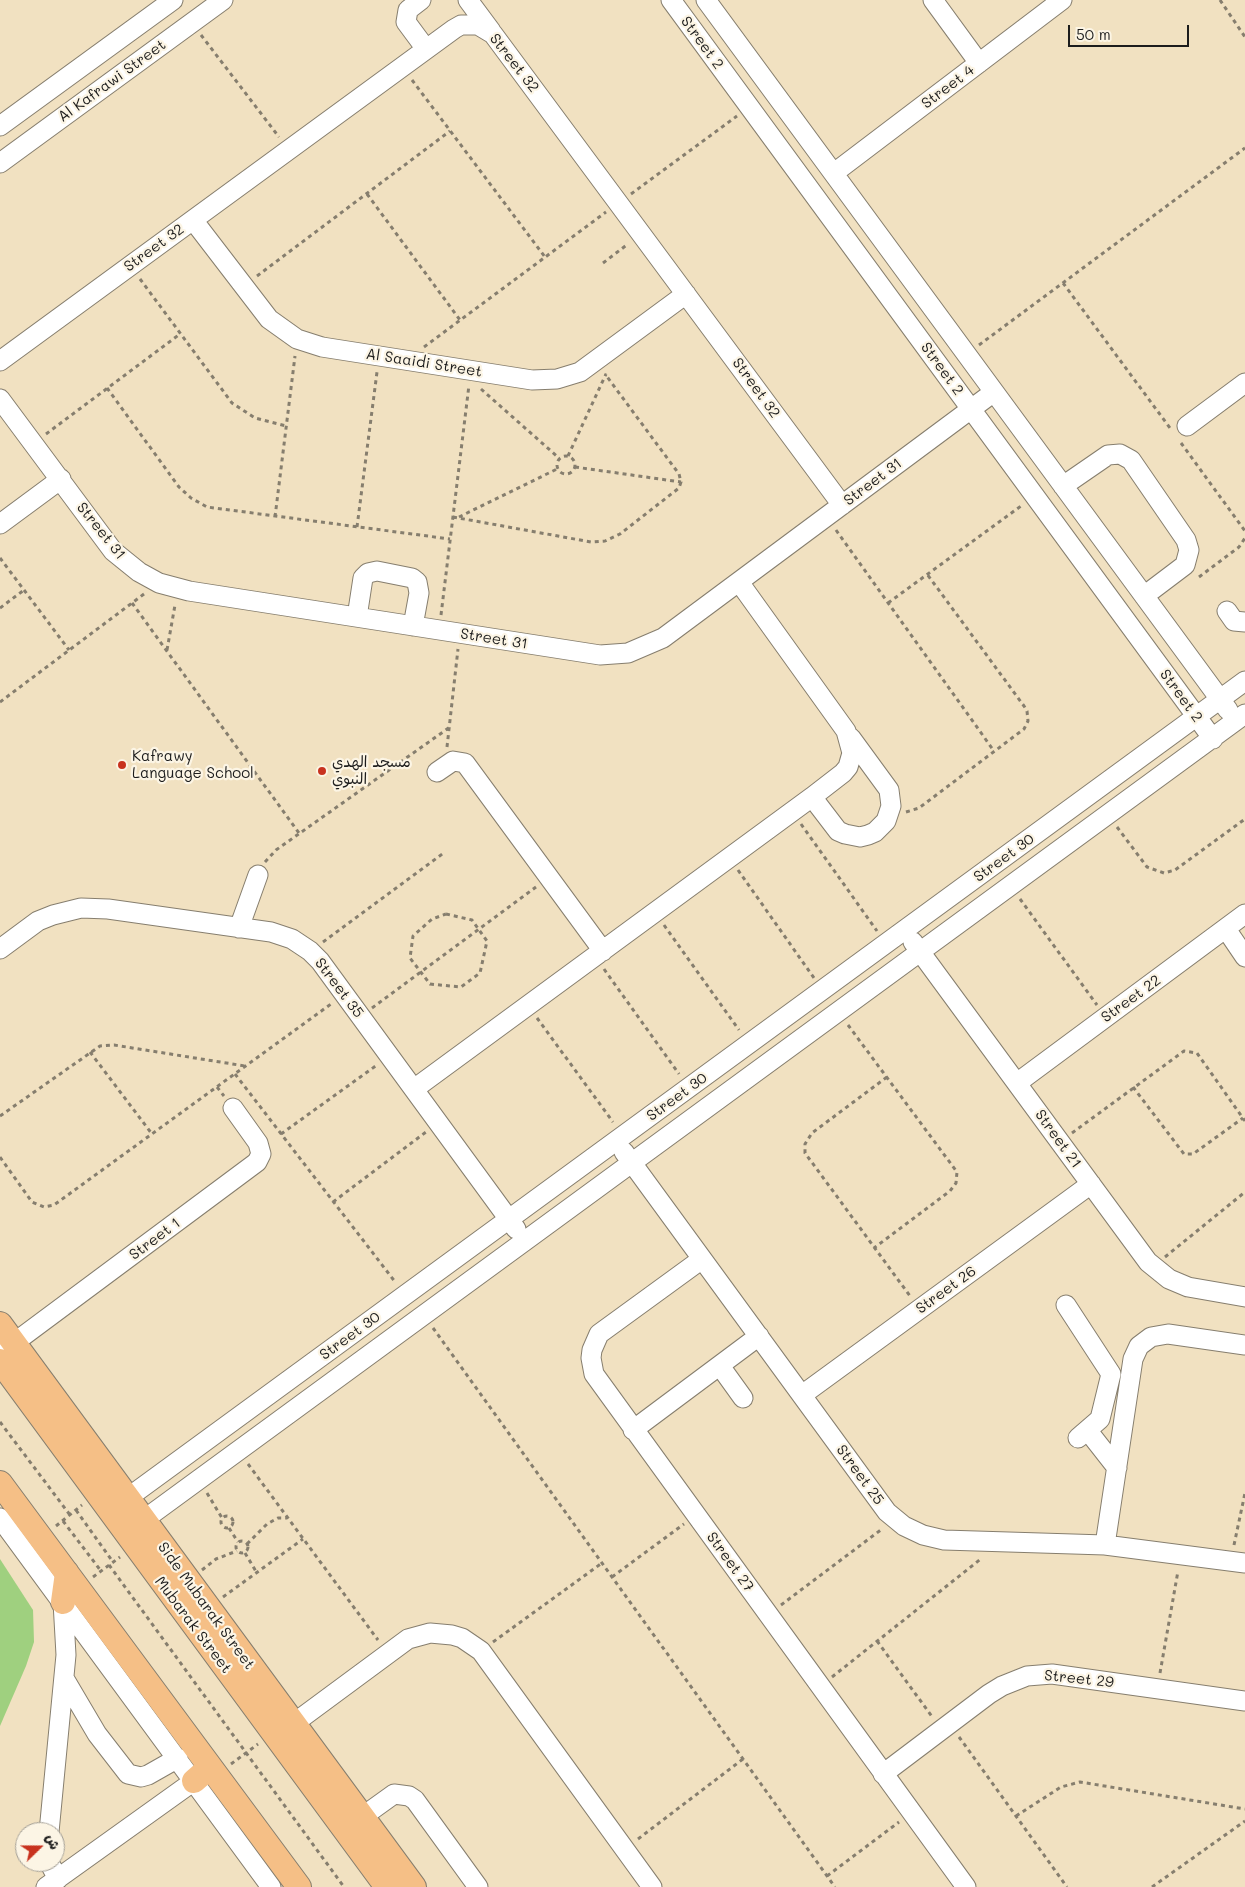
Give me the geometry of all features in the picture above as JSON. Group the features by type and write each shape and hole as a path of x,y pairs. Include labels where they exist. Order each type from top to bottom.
{"main road":[{"path":"0,1324 5,1352"},
{"name":"Mubarak Street","path":"5,1352 111,1502 283,1728 387,1887"},
{"path":"0,1483 42,1538 70,1588 207,1774 299,1887"},
{"name":"Side Mubarak Street","path":"134,1533 191,1586 283,1728 362,1817 414,1887"}],"street":[{"name":"Al Kafrawi Street","path":"0,126 172,0"},
{"name":"Al Kafrawi Street","path":"0,163 224,0"},
{"path":"421,0 408,10 406,22 426,49"},
{"path":"468,0 493,34"},
{"name":"Street 2","path":"671,0 1212,738"},
{"path":"933,0 979,63"},
{"name":"Street 4","path":"834,174 1062,0"},
{"path":"686,20 707,1"},
{"name":"Street 2","path":"707,1 1220,700 1240,718"},
{"name":"Street 32","path":"0,361 426,49 461,25 478,25 493,34 842,505"},
{"name":"Al Saaidi Street","path":"193,220 269,319 297,340 313,345 406,360 544,380 569,376 601,368 686,294"},
{"path":"1180,433 1245,383"},
{"name":"Street 31","path":"0,399 114,551 139,572 159,583 178,589 600,656 628,653 663,638 994,392"},
{"path":"1063,486 1108,455 1120,454 1131,460 1186,540 1189,550 1185,565 1144,596"},
{"path":"0,524 60,479"},
{"path":"357,617 363,578 368,573 377,571 412,578 417,582 419,593 413,626"},
{"path":"738,582 888,790 891,806 886,821 875,832 860,837 838,830 812,797"},
{"path":"1227,611 1234,621 1245,622"},
{"name":"Street 30","path":"111,1502 405,1295 1245,682"},
{"name":"Street 30","path":"134,1533 198,1480 1240,718"},
{"path":"414,1089 843,773 848,767 852,753 846,731"},
{"path":"441,769 457,760 464,764 549,878 599,953"},
{"path":"239,928 258,875"},
{"name":"Street 35","path":"0,949 38,922 53,915 81,908 108,909 282,935 310,951 361,1016 525,1241"},
{"name":"Street 22","path":"1017,1083 1245,914"},
{"path":"1226,929 1245,957"},
{"name":"Street 21","path":"905,931 1153,1267 1169,1279 1188,1287 1245,1297"},
{"name":"Street 1","path":"5,1352 258,1162 261,1154 258,1143 232,1108"},
{"name":"Street 25","path":"620,1138 632,1163 887,1512 895,1519 913,1531 934,1538 1105,1545 1181,1553 1238,1562"},
{"name":"Street 26","path":"802,1395 1091,1184"},
{"name":"Street 27","path":"702,1258 606,1328 594,1342 590,1358 594,1374 966,1887"},
{"path":"1066,1305 1111,1374 1102,1416 1083,1435 1117,1468"},
{"path":"1105,1545 1133,1359 1144,1341 1151,1336 1168,1334 1245,1345"},
{"path":"633,1430 759,1336"},
{"path":"720,1366 743,1398"},
{"path":"0,1518 70,1588 178,1758 207,1774 271,1887"},
{"path":"50,1822 66,1655 70,1588"},
{"path":"283,1728 408,1639 430,1633 452,1635 472,1644 481,1651 652,1887"},
{"name":"Street 29","path":"884,1774 1002,1686 1027,1676 1052,1674 1245,1701"},
{"path":"64,1678 97,1734 128,1774 148,1775 178,1758"},
{"path":"51,1876 207,1774"},
{"path":"362,1817 389,1796 398,1794 409,1796 415,1800 478,1887"}],"path":[{"path":"1220,0 1245,37"},
{"path":"192,23 288,150"},
{"path":"402,67 545,257"},
{"path":"406,360 749,107"},
{"path":"243,286 450,132"},
{"path":"967,355 1245,148"},
{"path":"367,194 460,320"},
{"path":"603,263 642,234"},
{"path":"130,266 226,396 239,409 255,418 286,426"},
{"path":"1063,283 1180,433 1245,531"},
{"path":"33,443 180,334"},
{"path":"275,517 297,340"},
{"path":"357,527 380,356"},
{"path":"568,456 601,368"},
{"path":"453,517 591,542 605,541 620,534 678,488 681,482 679,474 601,368"},
{"path":"439,630 470,380 559,458"},
{"path":"107,388 179,487 191,498 216,509 450,539"},
{"path":"557,469 565,475 573,472 575,467 573,458 568,456 559,458"},
{"path":"557,469 559,458"},
{"path":"575,467 681,482"},
{"path":"458,518 557,469"},
{"path":"888,603 1035,496"},
{"path":"826,517 994,752"},
{"path":"0,558 69,650"},
{"path":"891,806 900,811 915,811 1024,729 1028,721 1027,711 927,574"},
{"path":"0,702 159,583"},
{"path":"167,651 178,589"},
{"path":"0,608 24,590"},
{"path":"132,603 299,833"},
{"path":"441,769 450,727 460,634"},
{"path":"258,875 272,854 299,833 450,727"},
{"path":"792,811 886,944"},
{"path":"1108,815 1142,862 1152,870 1164,873 1175,870 1245,819"},
{"path":"310,951 446,852"},
{"path":"729,858 822,990"},
{"path":"361,1016 549,878"},
{"path":"1011,886 1106,1017"},
{"path":"655,912 749,1044"},
{"path":"446,914 472,920 480,929 487,944 482,968 477,976 465,985 430,984 420,973 410,958 412,939 432,919 446,914"},
{"path":"599,953 689,1088"},
{"path":"0,1157 32,1202 37,1206 49,1207 59,1203 344,994"},
{"path":"527,1006 620,1138"},
{"path":"838,1012 954,1167 957,1178 950,1191 874,1248"},
{"path":"0,1116 100,1046 114,1045 245,1066"},
{"path":"1060,1142 1133,1087 1180,1052 1192,1051 1197,1053 1244,1119 1193,1154 1184,1154 1133,1087"},
{"path":"90,1052 152,1134"},
{"path":"281,1134 389,1056"},
{"path":"235,1074 405,1295"},
{"path":"887,1077 812,1133 808,1138 805,1148 807,1158 920,1309"},
{"path":"334,1202 439,1123"},
{"path":"1153,1267 1243,1196 1245,1192"},
{"path":"424,1315 835,1887"},
{"path":"0,1422 70,1516"},
{"path":"238,1451 387,1653"},
{"path":"198,1480 222,1518 223,1526 229,1528 238,1542"},
{"path":"1238,1562 1245,1493"},
{"path":"42,1538 76,1510 111,1502"},
{"path":"76,1510 113,1562"},
{"path":"612,1578 696,1515"},
{"path":"222,1518 231,1517 233,1523 229,1528"},
{"path":"245,1553 248,1549 247,1544 266,1524 278,1518 287,1518"},
{"path":"768,1615 895,1519"},
{"path":"63,1520 101,1571"},
{"path":"70,1588 113,1562 134,1533"},
{"path":"207,1608 303,1540"},
{"path":"238,1542 241,1541 247,1544"},
{"path":"236,1551 238,1542"},
{"path":"820,1687 1002,1542"},
{"path":"191,1586 208,1564 236,1551 245,1553 257,1572"},
{"path":"1157,1688 1181,1553"},
{"path":"481,1651 602,1563"},
{"path":"109,1565 344,1887"},
{"path":"877,1642 1016,1816 1067,1887"},
{"path":"207,1774 246,1753 283,1728"},
{"path":"624,1849 743,1759"},
{"path":"1016,1816 1061,1786 1080,1782 1245,1809"},
{"path":"827,1876 911,1812"},
{"path":"1152,1887 1245,1821"}],"green space":[{"path":"0,1559 33,1610 34,1642 26,1666 0,1726"}],"place":[{"name":"Kafrawy Language School","path":"122,765"},
{"name":"مسجد الهدي النبوي","path":"322,771"}]}
